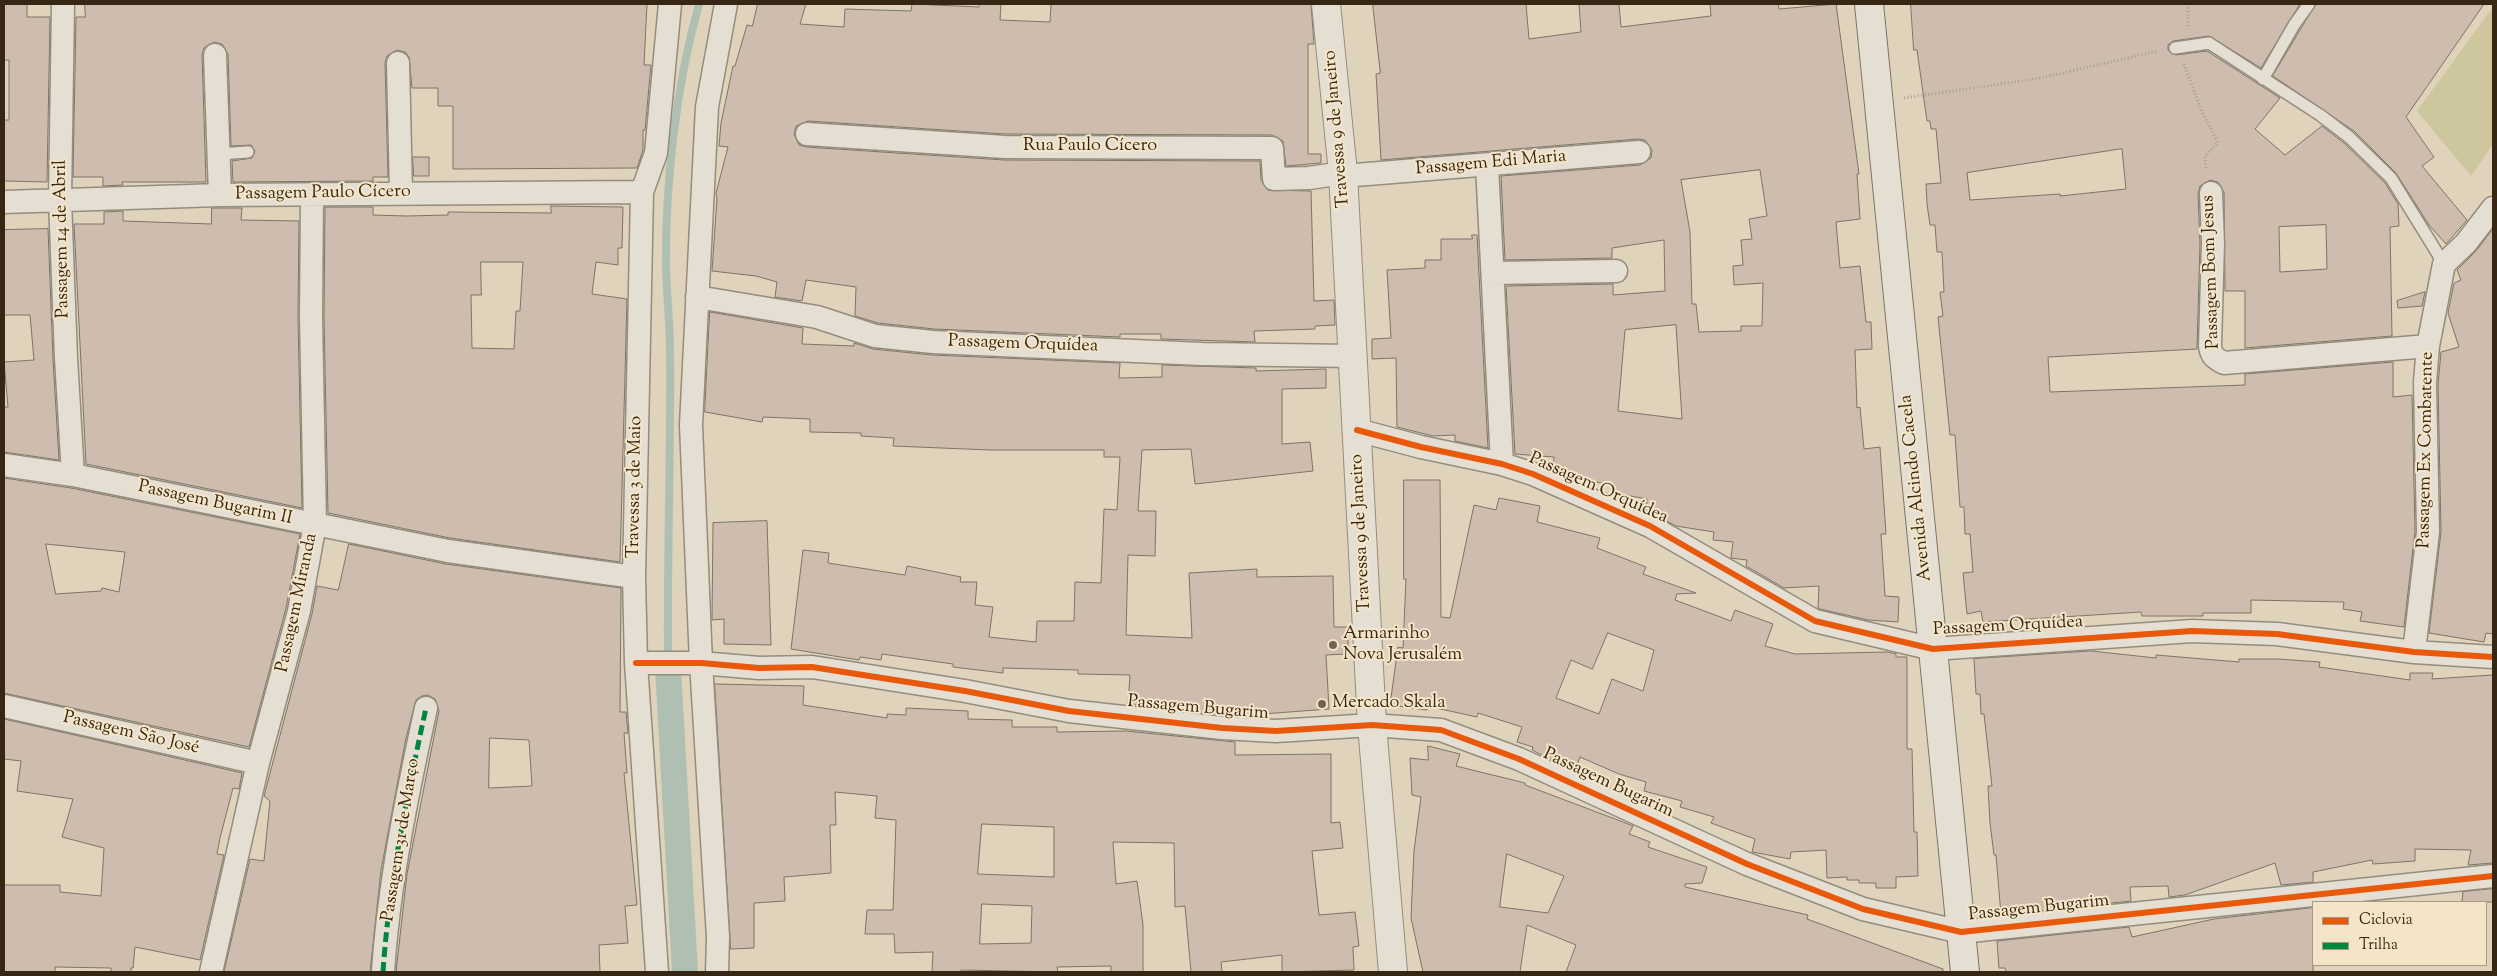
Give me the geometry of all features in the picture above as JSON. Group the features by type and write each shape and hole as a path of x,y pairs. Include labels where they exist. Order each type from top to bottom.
{"main road":[{"name":"Travessa 9 de Janeiro","path":"1326,4 1343,175 1372,725 1393,972"},
{"name":"Avenida Alcindo Cacela","path":"1869,4 1965,972"}],"street":[{"name":"Passagem 14 de Abril","path":"63,4 60,200 66,358 74,475"},
{"name":"Travessa 3 de Maio","path":"657,972 634,577 642,192 656,152 670,4"},
{"path":"717,972 718,937 692,663 691,425 707,107 726,4"},
{"path":"215,55 220,195"},
{"path":"398,63 402,193"},
{"name":"Rua Paulo Cícero","path":"807,134 1005,147 1272,148 1274,179 1343,175"},
{"name":"Passagem Edi Maria","path":"1343,175 1639,152"},
{"path":"1487,165 1502,464"},
{"name":"Passagem Paulo Cícero","path":"4,202 220,195 642,192"},
{"name":"Passagem Bom Jesus","path":"2211,193 2213,243 2210,346 2216,360 2224,362 2428,346"},
{"name":"Passagem Miranda","path":"211,972 221,920 258,763 299,610 315,524 311,317 312,195"},
{"path":"2444,264 2466,243 2493,208"},
{"name":"Passagem Ex Combatente","path":"2414,652 2428,532 2425,382 2428,346 2444,264"},
{"path":"1493,274 1616,270"},
{"name":"Passagem Orquídea","path":"697,297 817,317 875,336 933,342 1202,354 1353,356"},
{"name":"Passagem Orquídea","path":"1357,430 1421,448 1502,464 1533,474 1650,526 1815,621 1933,649 2192,631 2277,634 2414,652 2493,657"},
{"name":"Passagem Bugarim II","path":"4,466 74,475 448,551 634,577"},
{"name":"Passagem Bugarim","path":"640,663 692,663 760,668 812,667 965,691 1069,711 1158,722 1276,731 1372,725 1441,730 1519,760 1747,864 1863,909 1962,932 2493,876"},
{"name":"Passagem São José","path":"4,706 258,763"},
{"name":"Passagem 31 de Março","path":"383,972 385,942 405,803 426,708"}],"lane":[{"path":"2263,79 2294,25 2309,4"},
{"path":"2175,48 2209,43 2335,126 2391,178 2444,264"},
{"path":"219,154 248,152"}],"path":[{"path":"2188,4 2188,45"},
{"path":"1878,101 2041,78 2175,48"}],"shaded area":[{"path":"2493,7 2493,144 2471,176 2417,111"}],"building":[{"path":"4,4 27,4 27,17 50,17 47,182 4,181 4,120 9,120 9,60 4,60"},
{"path":"85,4 647,4 644,65 651,65 645,130 643,130 643,150 637,168 453,169 453,106 438,106 438,88 412,88 409,57 405,52 397,50 387,56 385,63 388,177 373,177 373,181 233,182 232,161 252,158 255,151 251,145 231,146 228,54 222,44 214,42 204,48 202,55 206,182 122,182 123,185 103,186 103,177 73,177 76,17 85,17"},
{"path":"758,4 806,4 800,24 844,27 845,9 911,11 912,4 979,7 979,4 1001,4 1000,20 1050,22 1051,4 1311,4 1314,44 1308,44 1308,154 1321,154 1321,163 1286,166 1283,141 1272,135 1005,134 808,121 796,126 794,134 799,145 806,147 1004,160 1260,161 1261,180 1268,190 1311,191 1314,301 1334,300 1335,325 1315,326 1315,329 1254,331 1255,342 1161,339 1161,334 1120,334 1120,337 934,329 878,323 855,316 856,287 806,280 802,301 775,297 777,282 756,276 712,271 716,193 728,147 719,146 721,123 733,66 735,66 747,25 752,26"},
{"path":"1373,4 1526,4 1529,39 1581,32 1579,4 1619,4 1621,27 1711,16 1710,4 1778,4 1779,9 1836,4 1859,174 1857,174 1860,219 1836,222 1840,268 1860,266 1866,322 1871,322 1872,349 1855,350 1857,408 1860,407 1864,449 1880,447 1886,534 1881,534 1885,596 1899,597 1898,622 1868,620 1820,609 1818,608 1819,586 1784,588 1746,566 1747,560 1731,558 1733,542 1713,540 1714,532 1676,526 1646,510 1647,499 1614,493 1615,485 1576,479 1553,469 1554,457 1515,454 1506,286 1613,284 1613,295 1665,291 1664,240 1612,248 1612,258 1505,260 1501,176 1640,165 1651,158 1652,150 1645,140 1638,139 1381,160 1376,74 1380,73","holes":["1760,170 1767,216 1749,219 1752,239 1741,240 1743,265 1733,266 1734,285 1763,283 1762,326 1741,326 1741,331 1699,332 1696,304 1692,304 1690,232 1681,180","1676,325 1682,419 1618,411 1625,330"]},
{"path":"1911,4 2300,4 2261,68 2209,36 2173,41 2168,45 2168,50 2176,55 2207,51 2280,98 2255,129 2285,155 2322,126 2344,143 2385,183 2398,204 2399,226 2390,227 2392,336 2245,348 2245,291 2225,291 2224,192 2218,182 2210,180 2200,186 2198,194 2200,243 2197,349 2048,357 2050,392 2245,385 2245,374 2393,362 2393,397 2412,395 2415,531 2404,627 2360,621 2362,612 2343,609 2344,602 2251,600 2251,613 2203,613 2203,616 2142,616 2141,612 1983,622 1981,611 1967,614 1963,573 1973,572 1970,534 1965,534 1964,507 1960,507 1955,435 1950,435 1938,317 1943,316 1940,292 1944,292 1942,252 1937,252 1935,225 1930,225 1927,204 1926,184 1941,183 1936,129 1931,129 1930,121 1927,121 1917,50 1914,50","holes":["2122,149 2126,189 2060,196 2060,194 1970,200 1967,173","2326,225 2327,269 2280,272 2279,227"]},
{"path":"2316,4 2484,4 2406,117 2434,157 2422,166 2467,220 2446,244 2429,225 2396,173 2354,131 2273,76"},
{"path":"413,157 429,157 429,176 414,176"},
{"path":"551,206 623,207 622,248 618,248 618,265 596,262 592,294 627,299 620,562 450,538 328,513 324,317 325,207 373,207 373,215 407,216 448,215 448,212 551,213","holes":["481,262 523,262 520,311 516,311 514,349 472,348 471,295 481,295"]},
{"path":"212,208 242,208 241,220 299,221 298,317 302,508 86,464 74,224 104,224 104,212 123,211 123,221 211,224"},
{"path":"48,229 59,460 4,452 4,407 8,407 4,362 34,360 30,315 4,315 4,230"},
{"path":"2493,229 2493,634 2486,633 2484,642 2429,633 2441,532 2438,385 2441,352 2459,347 2448,313 2454,283 2461,280 2457,270 2476,251"},
{"path":"1472,235 1477,235 1488,448 1455,441 1455,435 1433,436 1397,427 1396,358 1372,359 1372,339 1391,338 1387,270 1425,268 1425,260 1441,260 1441,239 1472,239"},
{"path":"2425,292 2422,306 2398,308 2397,301"},
{"path":"710,312 803,328 802,344 854,346 854,343 873,349 932,355 1120,363 1119,378 1162,377 1162,365 1256,368 1256,371 1326,369 1326,388 1282,389 1282,444 1310,442 1313,471 1195,484 1191,449 1142,450 1138,511 1156,511 1155,556 1128,555 1126,635 1192,638 1189,573 1257,569 1257,577 1333,576 1334,627 1348,627 1348,654 1326,655 1329,709 1236,716 1128,704 1130,675 1078,674 1078,670 1003,668 1003,673 953,667 953,664 882,654 881,660 860,657 859,660 791,649 803,550 829,553 828,563 905,575 907,566 961,577 960,582 977,582 975,605 993,607 989,637 1036,642 1037,621 1074,621 1075,582 1101,583 1104,509 1117,510 1120,457 1104,457 1104,450 990,450 893,446 894,438 861,436 861,433 810,432 810,419 763,417 762,422 705,412"},
{"path":"4,478 71,488 300,534 286,608 249,747 4,693","holes":["46,544 125,552 119,592 102,588 101,591 56,594"]},
{"path":"1404,480 1440,480 1441,617 1450,618 1474,505 1496,510 1499,498 1540,506 1537,522 1600,538 1597,548 1646,567 1643,574 1696,593 1677,594 1675,600 1731,621 1735,610 1773,624 1765,646 1795,654 1887,652 1896,654 1896,657 1907,657 1907,749 1912,749 1914,832 1917,832 1918,876 1896,877 1896,888 1876,888 1876,883 1859,883 1859,880 1847,880 1847,877 1827,878 1826,850 1791,852 1790,859 1752,852 1755,839 1711,823 1714,817 1680,807 1682,801 1644,791 1646,782 1619,774 1580,757 1575,771 1532,750 1533,747 1517,742 1522,727 1478,713 1477,717 1427,706 1427,710 1390,705 1398,647 1403,648 1406,579 1404,579","holes":["1608,633 1654,650 1643,691 1612,679 1599,714 1556,698 1571,660 1592,669"]},
{"path":"767,521 771,645 724,644 724,619 712,620 713,523"},
{"path":"349,544 446,564 621,588 620,712 626,712 628,733 624,733 627,773 624,773 637,905 625,906 628,943 599,945 600,972 396,972 407,874 439,711 435,699 428,695 416,700 406,738 381,870 370,972 224,972 250,859 264,861 270,801 264,796 312,614 317,586 338,590","holes":["490,738 529,740 532,786 489,788"]},
{"path":"2091,651 2156,658 2156,655 2239,662 2239,659 2278,659 2320,662 2319,667 2410,680 2410,673 2433,673 2432,679 2493,675 2493,863 2468,865 2471,850 2415,849 2415,861 2373,864 2372,860 2313,872 2313,882 2281,885 2275,863 2185,895 2169,897 2168,886 2130,887 2131,901 2001,915 1996,855 1994,855 1990,823 1988,786 1992,786 1984,714 1981,714 1980,694 1976,694 1974,659"},
{"path":"715,684 804,686 803,705 887,718 887,714 906,715 906,708 968,711 968,719 1012,720 1012,727 1057,727 1057,732 1126,731 1235,742 1235,755 1331,754 1331,823 1340,822 1343,848 1312,851 1319,915 1355,912 1359,946 1353,947 1354,970 1282,972 1282,955 1221,962 1222,972 1191,972 1185,906 1175,907 1174,843 1113,842 1116,884 1137,881 1143,925 1143,972 1111,972 1111,966 1057,967 1058,972 961,970 961,972 932,972 933,952 895,953 894,934 865,934 867,910 893,910 896,820 875,818 877,796 835,792 836,825 830,825 831,873 784,877 785,901 754,903 754,948 731,949","holes":["982,824 1054,827 1054,877 978,874","982,904 1032,906 1031,943 980,944"]},
{"path":"4,719 242,773 239,789 233,788 220,838 217,854 224,855 200,960 135,947 131,972 111,972 111,968 55,967 55,972 4,972 4,885 60,885 60,892 101,896 104,848 62,837 73,799 17,791 21,761 4,759"},
{"path":"1428,746 1460,754 1456,766 1525,783 1525,785 1633,826 1629,834 1650,842 1648,847 1707,867 1702,883 1685,884 1685,887 1808,915 1807,919 1943,969 1943,972 1566,972 1576,945 1527,925 1520,972 1423,972 1411,918 1414,851 1421,797 1412,795 1410,758 1428,760","holes":["1507,854 1564,876 1548,913 1500,907"]},
{"path":"2493,889 2493,902 2462,901 2463,892"},
{"path":"2312,908 2313,972 2006,972 2005,968 1999,968 1997,941 2129,927 2132,937 2214,919"}],"waterway":[{"path":"668,661 670,331 666,269 667,203 678,101 699,4"},
{"path":"668,668 685,972"}],"marked path":[{"path":"383,972 394,872 426,708"}],"cycle path":[{"path":"1357,430 1421,447 1502,464 1533,474 1650,526 1815,621 1933,649 2192,631 2277,634 2414,652 2493,657"},
{"path":"636,663 701,663 759,668 812,667 965,691 1069,711 1222,728 1276,731 1372,725 1441,730 1519,759 1747,864 1863,909 1961,932 2493,876"}],"place":[{"name":"Armarinho Nova Jerusalém","path":"1333,645"},
{"name":"Mercado Skala","path":"1322,704"}]}
